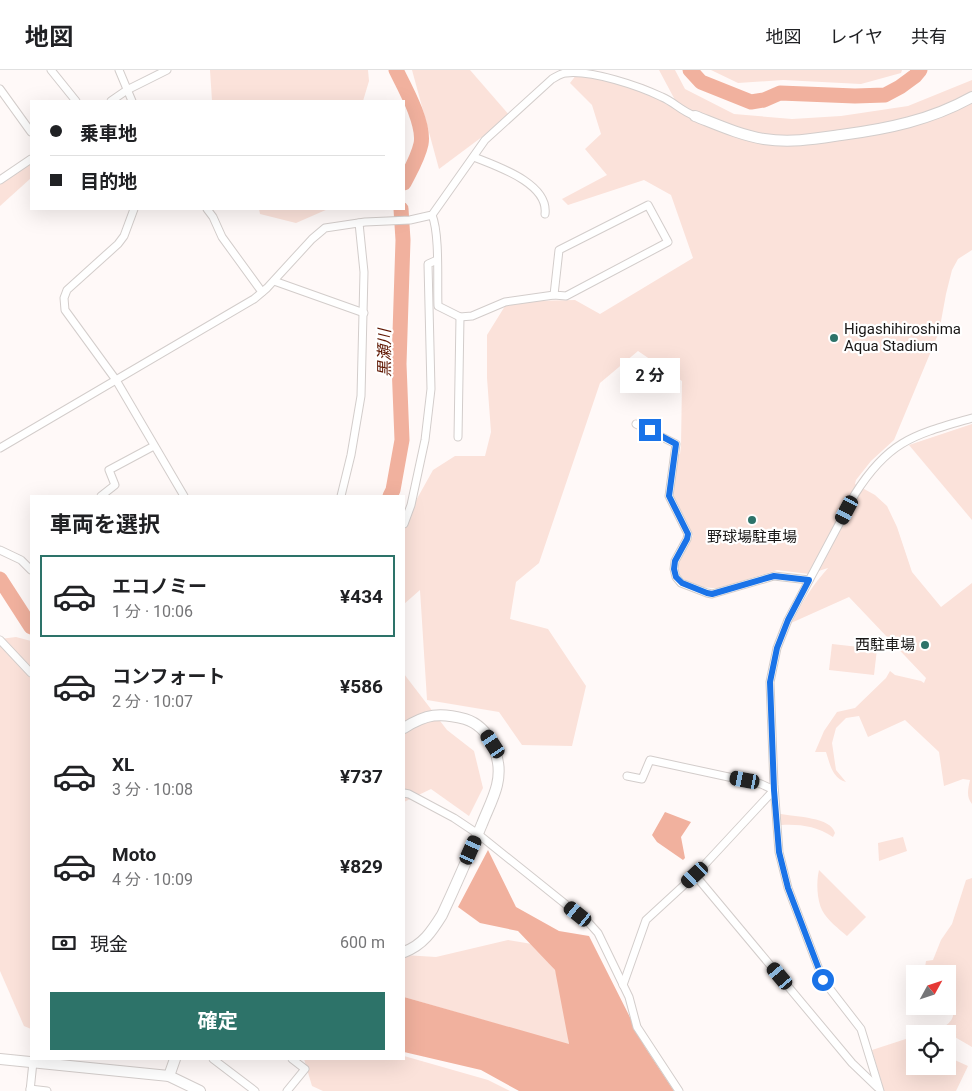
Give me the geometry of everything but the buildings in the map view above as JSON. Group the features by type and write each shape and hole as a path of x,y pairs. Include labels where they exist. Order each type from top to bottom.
{"street":[{"path":"51,70 75,100"},
{"path":"119,70 132,100"},
{"path":"112,100 127,90 167,70"},
{"path":"0,448 254,299 325,228 362,223 410,220 429,215 485,140 552,79 565,73 586,74 626,82 664,98 683,112 730,130 795,142 881,130 922,120 955,107 972,97"},
{"path":"0,89 30,131"},
{"path":"474,157 516,174 527,182 544,201 546,207 545,214"},
{"path":"0,179 30,160"},
{"path":"429,215 434,221 438,306 460,317 472,316 505,302 554,295 566,296 668,242 648,205 559,250 554,295"},
{"path":"134,210 124,236 118,244 66,290 64,298 65,310 116,380 183,495"},
{"path":"208,210 222,237 262,292"},
{"path":"341,495 351,455 361,396 364,313 362,223"},
{"path":"405,521 411,505 426,440 431,389 428,264 437,260"},
{"path":"274,281 364,313"},
{"path":"458,437 460,317"},
{"path":"879,1090 870,1054 861,1029 823,980 788,888 779,852 774,790 770,682 777,648 788,620 855,494 868,475 889,452 906,440 972,418"},
{"path":"636,424 676,444 669,496 688,534 675,561 674,569 676,577 682,583 712,594 774,576 809,580"},
{"path":"102,495 115,485 109,470 152,447"},
{"path":"0,550 21,560 30,568"},
{"path":"0,640 30,672"},
{"path":"405,727 414,721 430,715 448,714 469,720 484,731 493,744 498,764 497,785 478,834 442,915 432,931 412,949 405,952"},
{"path":"627,776 642,779 650,760 761,784 774,790"},
{"path":"623,984 646,920 695,875 774,790"},
{"path":"405,793 454,818 478,834 589,923 598,933 623,984 629,997 637,1027 679,1091"},
{"path":"695,875 852,1063 879,1090"},
{"path":"0,1059 169,1076 200,1091"},
{"path":"169,1076 175,1060"},
{"path":"214,1060 254,1091"},
{"path":"287,1091 305,1069 293,1060"},
{"path":"33,1062 30,1090 47,1091"}],"shaded area":[{"path":"210,70 368,70 369,81 363,100 212,100"},
{"path":"412,70 470,70 510,116 439,169"},
{"path":"580,70 588,70 645,85 675,100 659,70 675,70 685,89 734,114 792,119 841,116 908,106 972,80 972,250 958,259 952,270 939,332 894,440 871,461 855,484 875,495 887,506 897,527 912,572 941,607 972,583 972,804 968,796 970,780 963,779 944,786 939,752 905,720 868,737 859,716 846,718 836,728 832,743 836,770 846,782 835,774 830,766 826,752 815,752 824,731 837,712 855,708 886,678 890,671 895,675 924,683 926,678 849,597 791,623 808,594 828,568 809,574 777,570 719,588 692,584 682,577 678,565 680,557 693,536 672,496 672,481 677,455 680,454 681,446 682,381 638,351 600,383 539,563 516,582 510,619 548,629 586,686 572,746 522,745 499,712 427,700 420,590 405,603 405,520 433,470 455,456 485,456 491,432 487,378 487,335 505,306 531,301 575,300 600,314 693,258 671,195 644,180 568,205 562,199 607,175 585,149 601,134 592,105 570,83"},
{"path":"711,70 902,70 901,73 861,84 783,80 738,83"},
{"path":"30,164 30,179 0,206 0,184"},
{"path":"259,210 326,210 296,223 260,214"},
{"path":"972,424 972,520 909,445"},
{"path":"16,637 30,641 30,1029 24,1026 0,971 0,639"},
{"path":"832,644 877,649 874,675 829,670"},
{"path":"405,675 447,730 474,751 483,788 469,816 431,789 405,802"},
{"path":"665,812 691,822 681,837 685,858 683,860 657,842 652,835"},
{"path":"778,815 820,821 832,828 835,833 833,837 808,826 781,825"},
{"path":"903,837 907,851 879,861 878,843"},
{"path":"488,850 516,907 559,931 589,936 645,1047 674,1091 519,1091 481,1070 405,1052 405,997 569,1044 555,970 518,931 480,923 458,907"},
{"path":"819,870 866,917 847,936 830,921 822,910 818,891"},
{"path":"972,878 972,1047 956,1038 956,1025 946,1025 953,1015 956,1015 956,965 925,965 926,961 933,960 941,940 952,924 966,880"},
{"path":"508,940 532,944 555,970 564,998 569,1045 405,997 405,955 436,957"},
{"path":"906,1039 906,1075 956,1075 956,1061 968,1066 956,1091 884,1091 872,1050"},
{"path":"405,1056 488,1080 510,1091 323,1091 312,1086 304,1060 405,1060"}],"waterway":[{"name":"黒瀬川","path":"396,70 413,106 421,136 418,154 405,181"},
{"name":"黒瀬川","path":"690,70 701,82 751,102 764,100 780,93 855,96 885,95 900,87 920,70"},
{"name":"黒瀬川","path":"390,495 402,440 399,364 403,240 401,210"},
{"name":"黒瀬川","path":"0,579 30,625"}],"place":[{"name":"Higashihiroshima Aqua Stadium","path":"834,338"},
{"name":"野球場駐車場","path":"752,520"},
{"name":"西駐車場","path":"925,645"}],"route":[{"path":"650,430 676,444 669,496 688,534 675,561 674,569 676,577 682,583 712,594 778,575 809,580 788,620 777,648 770,682 774,790 779,852 788,888 823,980"}]}
